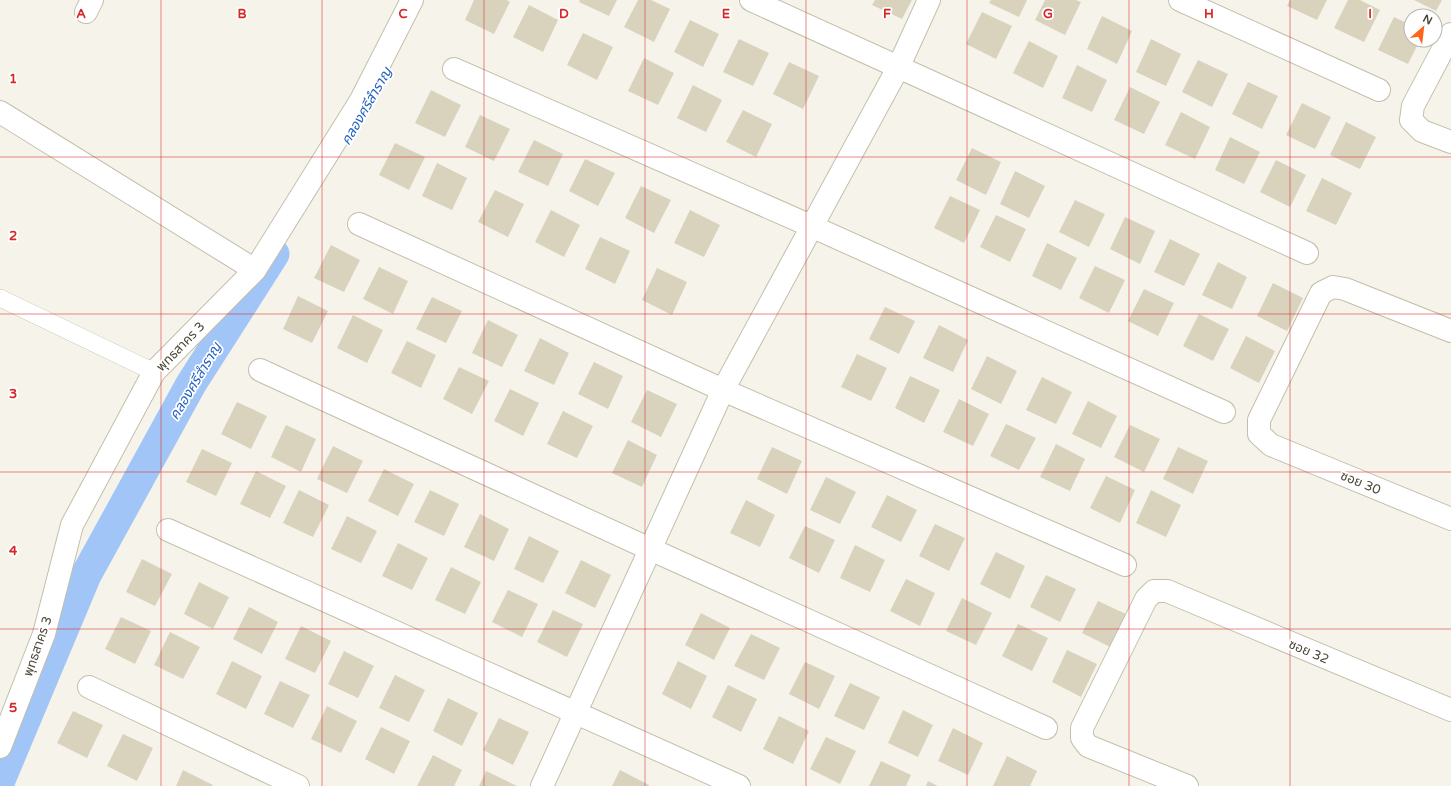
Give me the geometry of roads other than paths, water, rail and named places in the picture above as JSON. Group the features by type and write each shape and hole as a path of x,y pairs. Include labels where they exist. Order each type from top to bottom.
{"street":[{"name":"พุทธสาคร 3","path":"0,747 5,716 44,634 72,525 154,372 255,270 362,100 412,0"},
{"path":"751,0 1307,253"},
{"path":"542,786 723,390 898,68 929,0"},
{"path":"1180,0 1379,90"},
{"path":"1451,34 1413,106 1412,120 1422,131 1451,142"},
{"path":"454,69 811,226 1224,412"},
{"path":"0,112 255,270"},
{"path":"359,224 723,390 1126,565"},
{"name":"ซอย 30","path":"1451,331 1345,289 1333,287 1321,293 1259,420 1259,434 1271,445 1451,519"},
{"path":"260,370 650,549 1046,728"},
{"path":"168,530 740,786"},
{"name":"ซอย 32","path":"1145,778 1088,746 1082,738 1082,728 1146,599 1154,591 1167,591 1451,710"},
{"path":"89,687 298,786"},
{"path":"1145,778 1187,786"}],"lane":[{"path":"0,298 154,372"}],"waterway":[{"name":"คลองศรีสำราญ","path":"0,780 86,575 191,384 274,254"}]}
